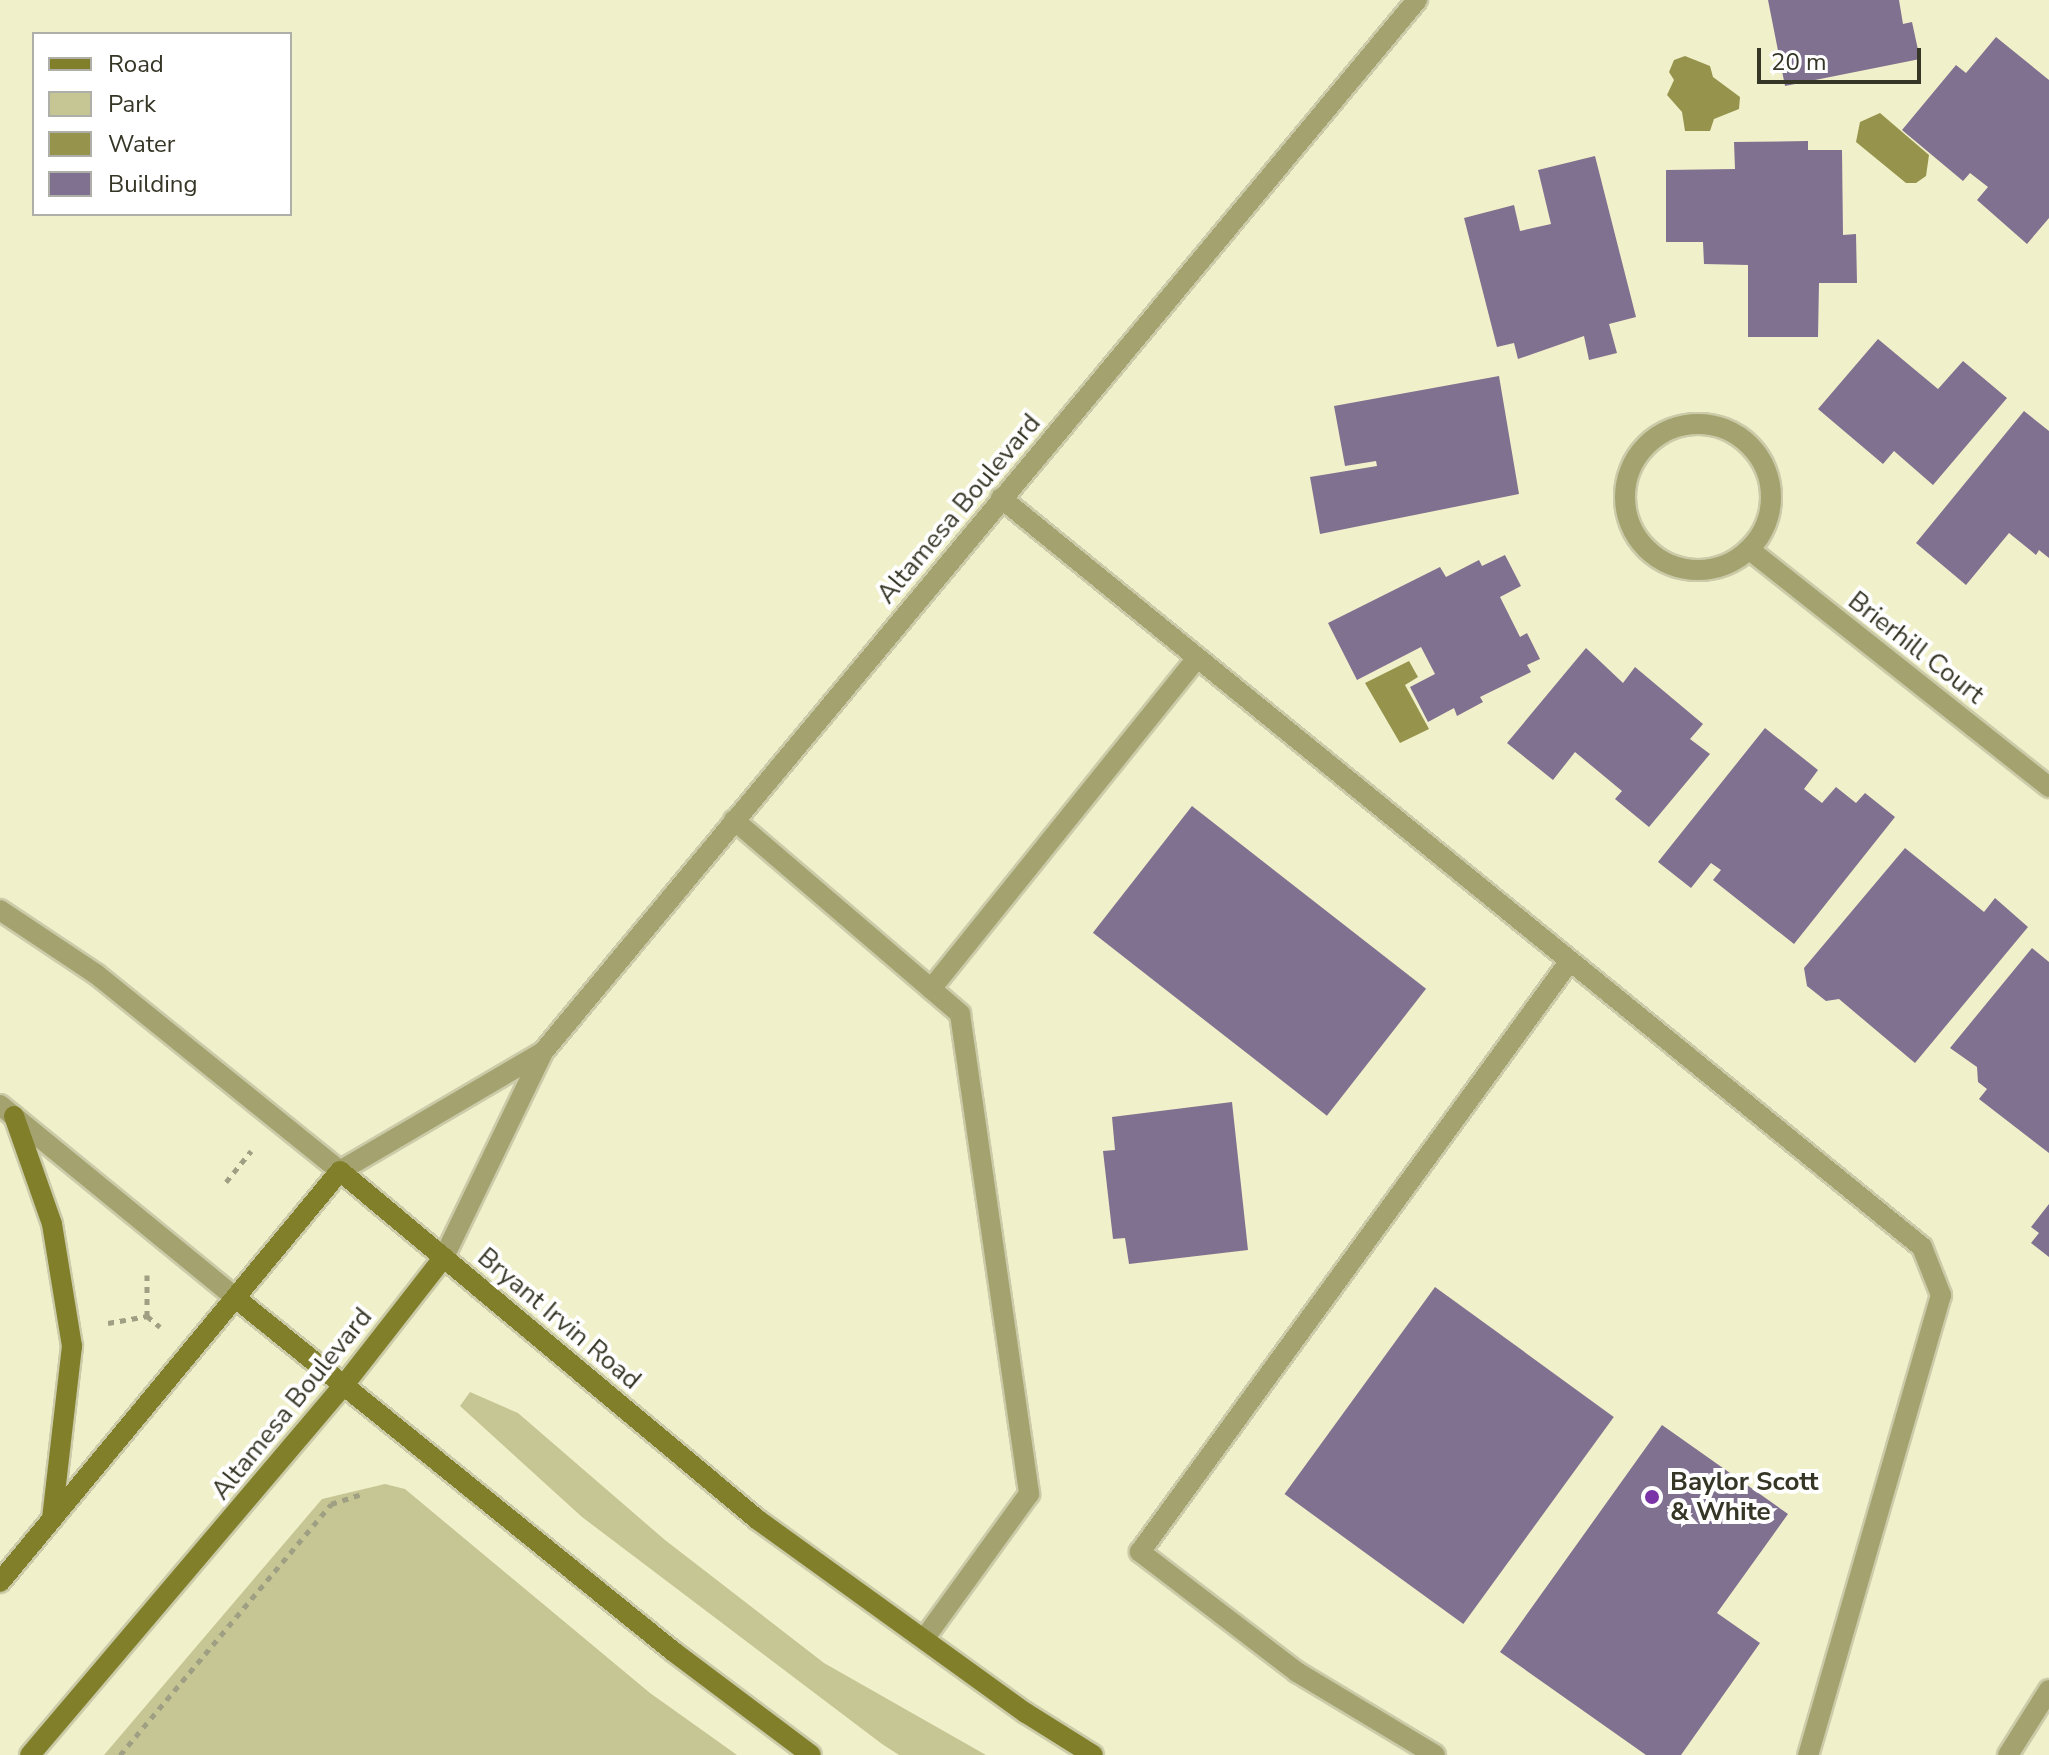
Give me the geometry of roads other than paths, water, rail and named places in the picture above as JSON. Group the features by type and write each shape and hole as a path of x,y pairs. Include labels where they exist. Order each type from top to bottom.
{"main road":[{"path":"7,1111 52,1224 72,1346 52,1520"},
{"name":"Bryant Irvin Road","path":"340,1171 758,1520 1093,1755"},
{"name":"Altamesa Boulevard","path":"0,1582 238,1300 340,1171"},
{"name":"Altamesa Boulevard","path":"30,1755 344,1385 444,1257"},
{"path":"238,1300 811,1755"}],"street":[{"name":"Altamesa Boulevard","path":"444,1257 543,1052 1417,0"},
{"path":"1699,422 1727,428 1752,445 1767,469 1773,497 1766,525 1750,550 1726,565 1698,571 1669,565 1645,548 1630,525 1624,496 1630,468 1646,444 1671,428 1699,422"},
{"path":"1001,498 1195,661 1922,1247 1941,1295 1808,1755"},
{"name":"Brierhill Court","path":"1750,550 2049,787"},
{"path":"931,989 1195,661"},
{"path":"734,820 960,1014 1029,1494 924,1639"},
{"name":"Bryant Irvin Road","path":"0,910 96,974 340,1171"},
{"path":"1435,1755 1297,1672 1140,1552 1569,962"},
{"name":"Altamesa Boulevard","path":"340,1171 543,1052"},
{"path":"7,1111 238,1300"},
{"path":"2008,1755 2049,1690"}],"water":[{"path":"1685,56 1710,66 1713,77 1740,97 1739,109 1714,119 1710,131 1685,131 1682,112 1667,95 1674,80 1669,72 1674,60"},
{"path":"1880,113 1929,155 1926,176 1916,183 1906,183 1856,142 1860,122"},
{"path":"1409,661 1418,677 1405,685 1429,729 1400,743 1365,683"}],"place":[{"name":"Baylor Scott & White","path":"1652,1497"}]}
